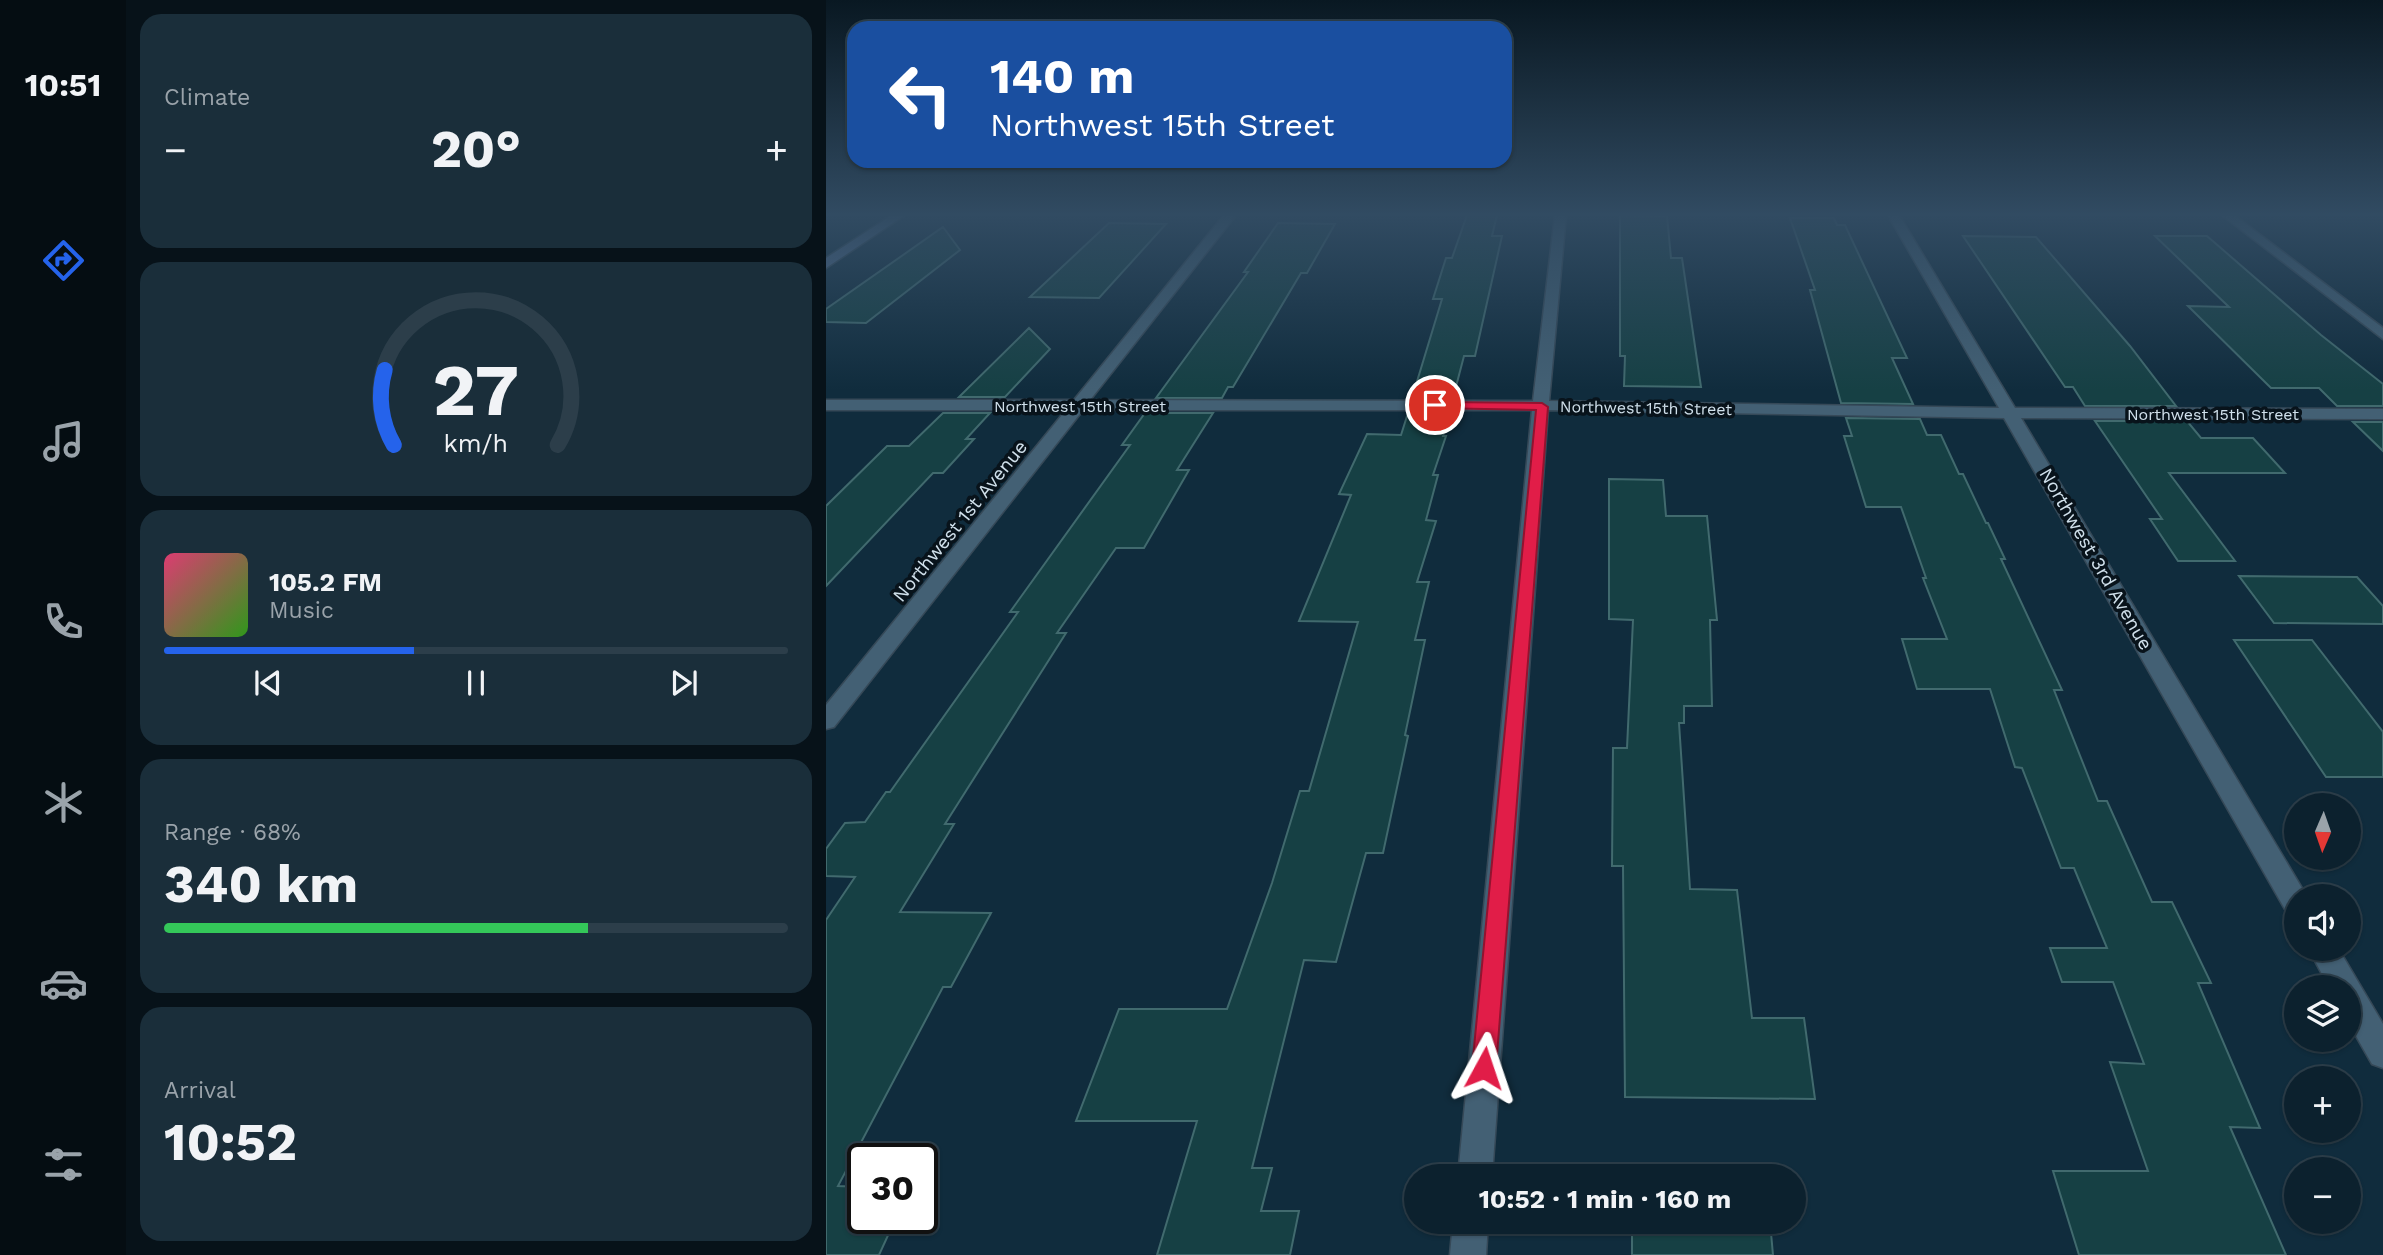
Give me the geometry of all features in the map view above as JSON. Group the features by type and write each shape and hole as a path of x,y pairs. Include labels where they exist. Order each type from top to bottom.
{"street":[{"name":"Northwest 1st Avenue","path":"826,721 1184,274"},
{"path":"1476,1164 1555,274"},
{"name":"Northwest 3rd Avenue","path":"1928,274 2285,884"},
{"path":"2303,274 2383,335"},
{"name":"Northwest 15th Street","path":"826,405 1542,407 2131,415 2383,414"},
{"path":"2361,1015 2383,1053"},
{"path":"1468,1255 1470,1234"}],"building":[{"path":"877,274 930,274 866,323 826,322 826,309"},
{"path":"1055,274 1121,274 1099,298 1030,297"},
{"path":"1247,274 1301,274 1233,387 1228,387 1222,398 1156,398"},
{"path":"1441,274 1494,274 1475,356 1464,356 1453,398 1412,398 1442,299 1433,299"},
{"path":"1620,274 1684,274 1701,387 1624,386 1625,356 1620,356"},
{"path":"1809,274 1868,274 1907,358 1892,358 1913,404 1841,403 1810,290 1815,290"},
{"path":"1988,274 2068,274 2130,346 2176,406 2085,406 2073,387 2065,387"},
{"path":"2194,274 2250,274 2383,384 2383,406 2337,406 2319,388 2271,388 2188,306 2229,307"},
{"path":"1029,328 1050,349 1005,397 959,397"},
{"path":"943,413 990,413 966,439 974,439 943,473 933,473 826,586 826,506 887,446 909,446"},
{"path":"1145,413 1213,413 1177,470 1189,470 1144,548 1116,548 1057,633 1066,633 945,824 954,824 900,912 991,913 951,987 943,987 861,1143 847,1143 847,1169 838,1186 847,1186 847,1234 889,1234 879,1255 826,1255 826,920 855,877 826,876 826,849 845,823 865,822 886,792 890,792 1018,612 1010,612 1130,445 1122,445"},
{"path":"1408,413 1449,413 1443,436 1446,436 1433,475 1438,475 1426,520 1436,521 1417,582 1429,582 1415,640 1425,640 1405,735 1408,736 1383,853 1366,853 1336,962 1304,960 1252,1168 1272,1168 1261,1211 1299,1211 1290,1255 1157,1255 1197,1121 1076,1121 1119,1009 1227,1009 1272,883 1300,791 1309,791 1358,622 1299,621 1351,495 1339,494 1367,434 1401,435"},
{"path":"1846,418 1920,419 1927,435 1941,435 1959,474 1963,474 2005,559 2001,559 2062,690 2054,690 2098,801 2107,801 2152,902 2172,902 2211,983 2198,983 2260,1128 2230,1127 2286,1255 2079,1255 2053,1171 2148,1171 2110,1062 2144,1064 2113,982 2062,982 2050,948 2107,948 2074,868 2061,868 2022,768 2015,767 1990,689 1917,689 1902,639 1947,639 1923,578 1926,578 1901,507 1866,507 1844,436 1852,436"},
{"path":"2095,421 2187,421 2201,438 2253,438 2285,473 2169,473 2235,561 2178,561 2150,519 2162,519"},
{"path":"2353,422 2383,422 2383,451"},
{"path":"1609,479 1663,480 1666,516 1707,516 1717,620 1710,620 1712,706 1684,706 1684,723 1679,723 1690,889 1737,890 1752,1018 1804,1018 1815,1099 1625,1097 1623,866 1612,866 1613,748 1627,748 1633,620 1609,619"},
{"path":"2239,576 2357,577 2383,606 2383,624 2274,623"},
{"path":"2234,640 2312,640 2383,732 2383,777 2326,777"},
{"path":"1632,1234 1771,1234 1773,1255 1632,1255"}],"route":[{"path":"1435,405 1542,407 1484,1068"}]}
